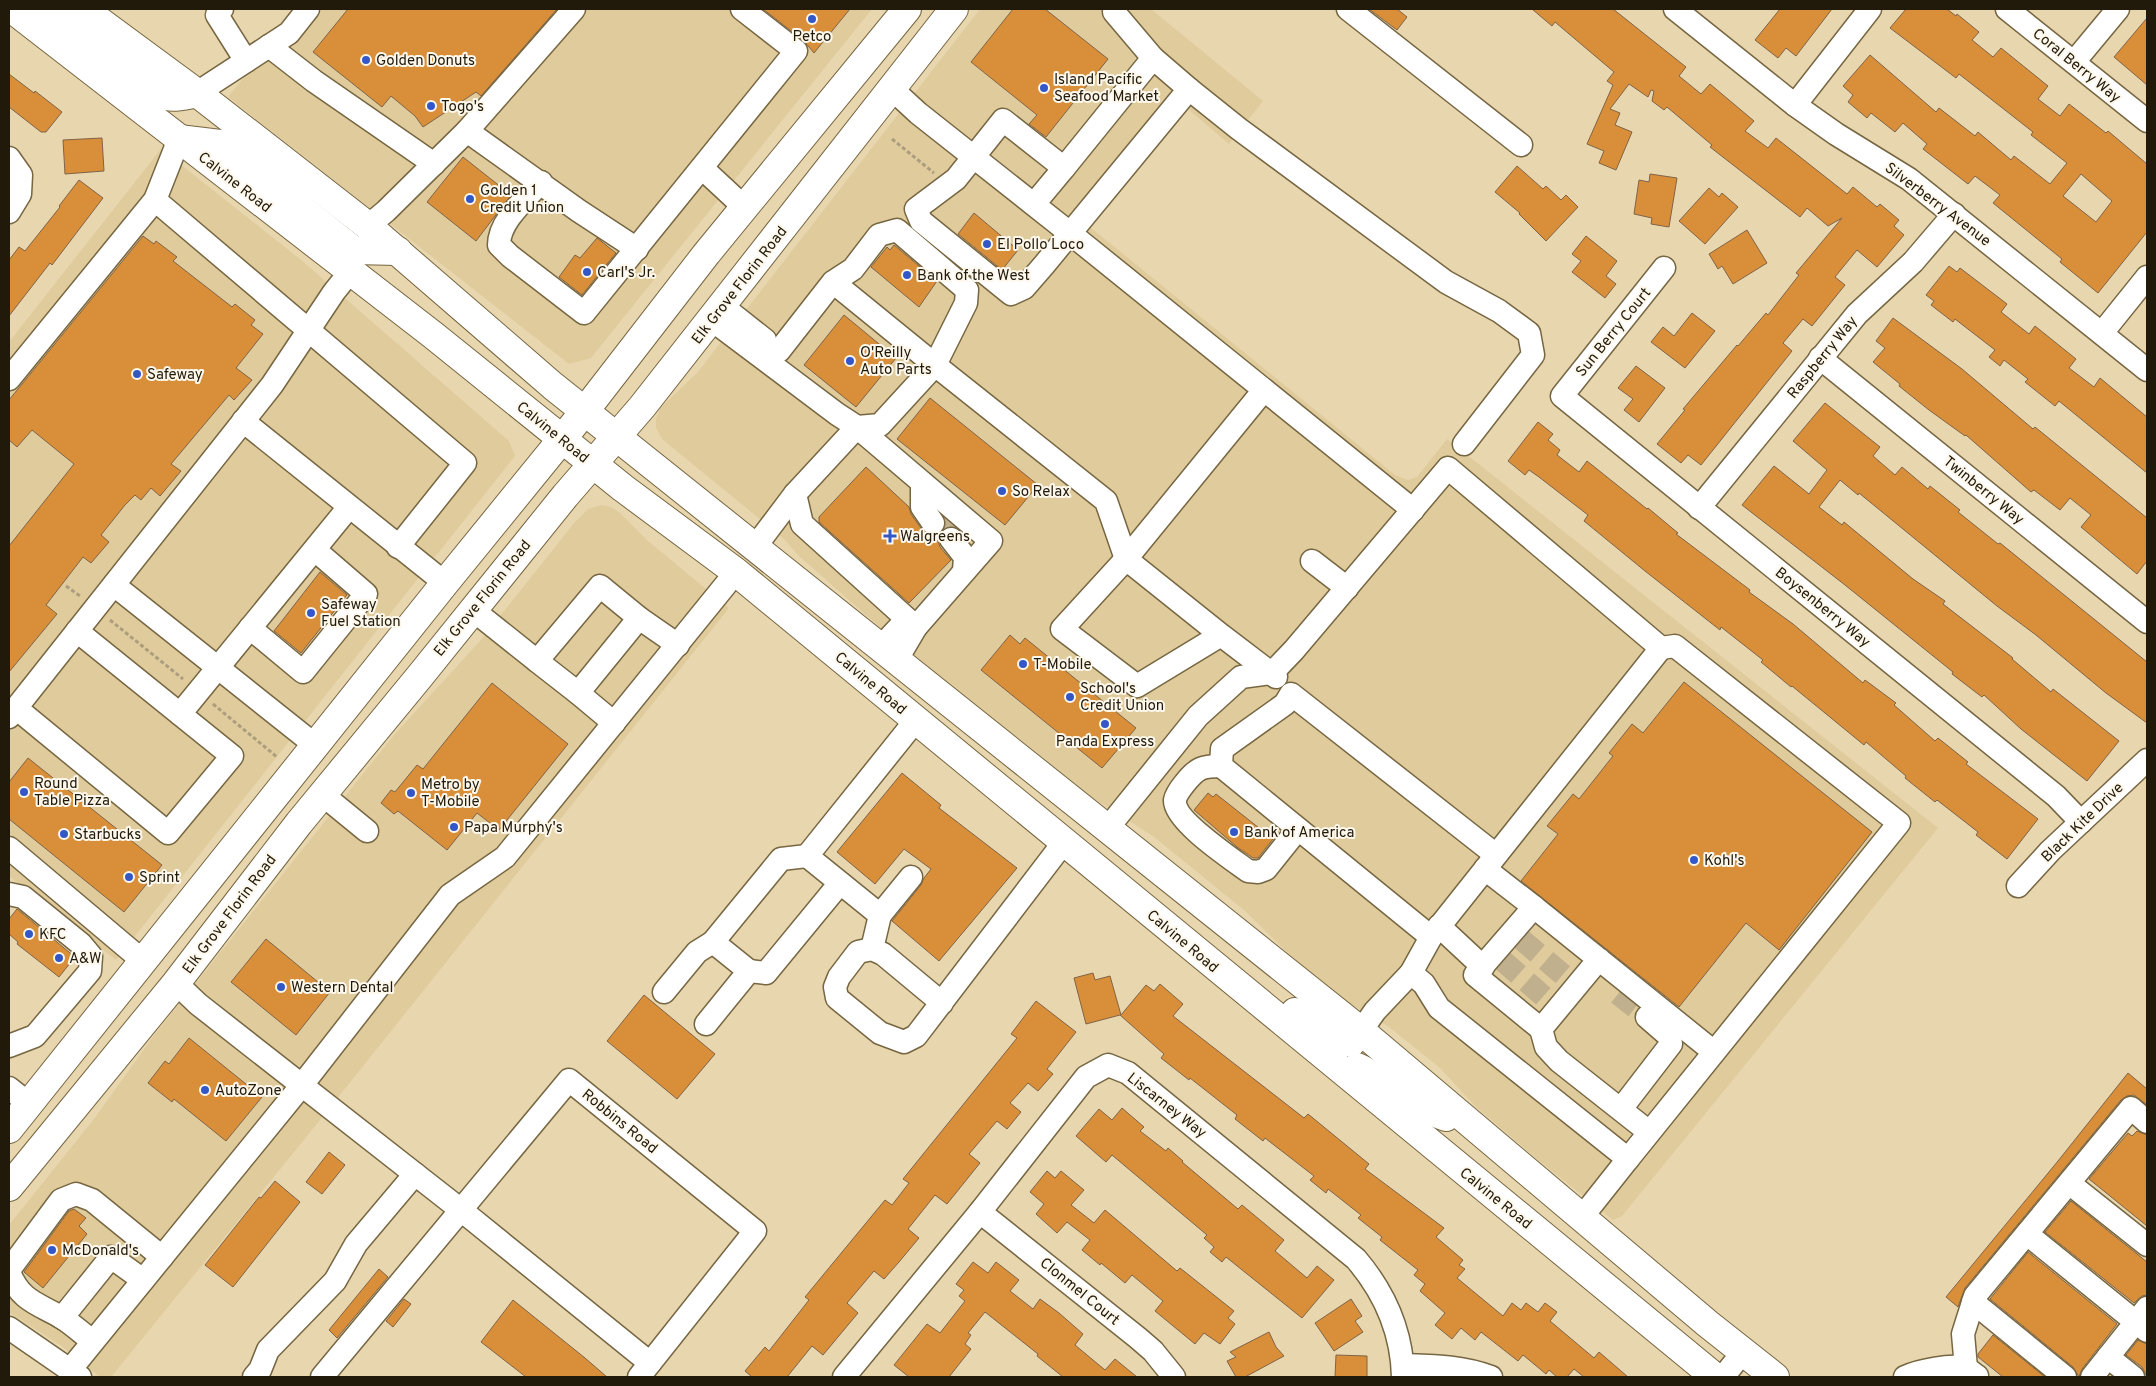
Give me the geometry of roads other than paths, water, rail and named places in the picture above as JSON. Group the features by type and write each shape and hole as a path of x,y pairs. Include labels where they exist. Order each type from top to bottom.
{"main road":[{"name":"Calvine Road","path":"12,9 433,335 593,464 736,572 1714,1377"},
{"path":"17,9 59,19 155,93 167,98 197,93"},
{"path":"83,9 197,93 368,226 552,386 1361,1030 1473,1126 1775,1377"},
{"name":"Elk Grove Florin Road","path":"9,1187 176,983 299,823 717,313 954,9"},
{"path":"9,1129 19,1096 144,961 315,745 584,412 707,253 804,137 902,11"},
{"path":"179,139 220,144 352,250 398,251"},
{"path":"299,823 301,797 315,773 318,760 315,745"},
{"path":"983,776 1019,788 1071,828 1082,834 1094,834 1107,829"},
{"path":"1239,987 1290,1008 1339,1041 1352,1042 1361,1030"},
{"path":"1339,1070 1347,1065 1357,1067 1431,1112 1473,1126"}],"street":[{"path":"222,9 217,15 246,62"},
{"path":"197,93 289,33 308,9"},
{"path":"368,226 386,211 468,131 574,9"},
{"path":"541,182 499,234 499,245 510,256 584,313 637,250 796,51 742,9"},
{"path":"1348,9 1521,145"},
{"name":"Silverberry Avenue","path":"1675,9 1836,134 1909,179 2147,370"},
{"path":"1795,104 1870,9"},
{"name":"Coral Berry Way","path":"2007,9 2147,121"},
{"path":"2074,62 2118,9"},
{"path":"1111,10 1153,58 1239,129 1446,282 1499,312 1529,333 1534,355 1464,444"},
{"path":"269,46 314,82 434,164"},
{"path":"1034,204 1153,58"},
{"path":"892,89 918,113 1034,204 1413,510"},
{"path":"1064,168 1003,120 956,179 916,209 921,221 1011,294 1024,288 1071,234 1189,89"},
{"path":"468,131 637,250"},
{"path":"9,378 155,200 179,139"},
{"path":"9,158 21,175 20,194 9,212"},
{"path":"702,168 744,207"},
{"path":"155,200 466,463 398,547"},
{"name":"Raspberry Way","path":"1699,508 1857,314 1913,262 1954,214"},
{"path":"755,546 795,494 857,427 880,425 935,365 966,303 967,290 897,230 879,235 853,269 833,282 779,351"},
{"name":"Sun Berry Court","path":"1562,396 1664,268"},
{"path":"78,630 232,756 168,833 12,713 272,385 308,330 350,272"},
{"path":"2102,334 2147,278"},
{"path":"833,282 1106,501 1126,559 1272,673 1292,694 1490,862 1534,907 1583,974 1714,1052"},
{"path":"717,313 779,351 851,410 857,427"},
{"path":"717,313 837,414 857,427 991,541 969,567 912,623 888,654"},
{"name":"Twinberry Way","path":"1820,358 2147,622"},
{"path":"1221,635 1137,686 1062,629 1126,559 1264,390"},
{"name":"Boysenberry Way","path":"1562,396 2056,796 2081,822"},
{"path":"243,421 349,508 445,583"},
{"path":"1107,829 1198,716 1241,676 1272,673 1347,588 1448,468 1661,648"},
{"path":"927,486 936,520"},
{"path":"795,494 802,524 912,623"},
{"path":"180,714 349,508"},
{"path":"954,536 969,567"},
{"path":"250,628 303,672 366,594 314,550"},
{"path":"1312,561 1347,588"},
{"path":"9,1328 75,1374 92,1341 302,1085 371,983 401,945 450,895 505,857 736,572"},
{"path":"114,585 315,745"},
{"path":"538,661 600,586 638,618 678,645"},
{"path":"473,610 614,723"},
{"path":"578,693 638,618"},
{"path":"1361,1030 1375,1010 1411,972 1435,931 1661,648 1675,646 1899,823 1582,1217"},
{"path":"1221,766 1222,749 1285,704 1292,694"},
{"path":"664,992 697,952 713,942 781,859 807,856 916,720"},
{"name":"Black Kite Drive","path":"2018,886 2050,851 2147,760"},
{"path":"1298,829 1266,869 1258,872 1248,871 1193,828 1179,814 1175,800 1190,776 1202,766 1221,766 1298,829 1435,931 1493,960"},
{"path":"323,795 367,831"},
{"path":"942,1003 883,954 872,948 858,952 839,977 835,987 837,998 880,1033 904,1042 916,1036 942,1003 1064,842"},
{"path":"9,848 144,961"},
{"path":"807,856 880,915"},
{"path":"872,948 880,915 911,877"},
{"path":"713,942 749,971 766,973 840,883"},
{"path":"9,894 23,897 82,944 91,956 90,970 35,1036 13,1044"},
{"path":"1534,907 1516,936 1493,960 1475,975 1541,1029 1546,1047 1559,1061 1649,1132"},
{"path":"706,1024 749,971"},
{"path":"1411,972 1424,984 1439,1008 1628,1159"},
{"path":"1583,974 1618,994"},
{"path":"1541,1029 1554,1006 1583,974"},
{"path":"176,983 198,1004 461,1210 645,1370"},
{"path":"1621,1109 1671,1044 1670,1037 1647,1017"},
{"name":"Liscarney Way","path":"844,1377 980,1212 1086,1077 1108,1065 1128,1073 1356,1259 1380,1292 1390,1313 1399,1338 1403,1371"},
{"name":"Robbins Road","path":"322,1377 569,1080 755,1231 645,1370"},
{"path":"1904,1377 1916,1372 1941,1368 1972,1373 1963,1334 1975,1296 2131,1108 2147,1122"},
{"path":"254,1377 260,1370 268,1350 335,1280 356,1244 415,1174"},
{"path":"2069,1183 2147,1245"},
{"path":"92,1341 62,1318 25,1298 14,1286 9,1271 61,1200 76,1194 92,1200 162,1257"},
{"name":"Clonmel Court","path":"980,1212 1138,1338 1153,1351 1174,1377"},
{"path":"2027,1234 2144,1320 2108,1357 2092,1377"},
{"path":"62,1318 111,1257 143,1280"},
{"path":"1973,1302 2065,1377"},
{"path":"1723,1377 1743,1352"},
{"path":"2108,1357 2133,1377"},
{"path":"1403,1371 1443,1366 1462,1368 1492,1377"}],"tunnel":[{"path":"939,517 957,533"},
{"path":"1521,939 1569,980"},
{"path":"1502,960 1551,1003"},
{"path":"1618,994 1647,1017"}],"place":[{"name":"Petco","path":"812,19"},
{"name":"Golden Donuts","path":"366,60"},
{"name":"Island Pacific Seafood Market","path":"1044,88"},
{"name":"Togo's","path":"431,106"},
{"name":"Golden 1 Credit Union","path":"470,199"},
{"name":"El Pollo Loco","path":"987,244"},
{"name":"Carl's Jr.","path":"587,272"},
{"name":"Bank of the West","path":"907,275"},
{"name":"O'Reilly Auto Parts","path":"850,361"},
{"name":"Safeway","path":"137,374"},
{"name":"So Relax","path":"1002,491"},
{"name":"Walgreens","path":"890,536"},
{"name":"Safeway Fuel Station","path":"311,613"},
{"name":"T-Mobile","path":"1023,664"},
{"name":"School's Credit Union","path":"1070,697"},
{"name":"Panda Express","path":"1105,724"},
{"name":"Round Table Pizza","path":"24,792"},
{"name":"Metro by T-Mobile","path":"411,793"},
{"name":"Papa Murphy's","path":"454,827"},
{"name":"Bank of America","path":"1234,832"},
{"name":"Starbucks","path":"64,834"},
{"name":"Kohl's","path":"1694,860"},
{"name":"Sprint","path":"129,877"},
{"name":"KFC","path":"29,934"},
{"name":"A&W","path":"59,958"},
{"name":"Western Dental","path":"281,987"},
{"name":"AutoZone","path":"205,1090"},
{"name":"McDonald's","path":"52,1250"}]}
